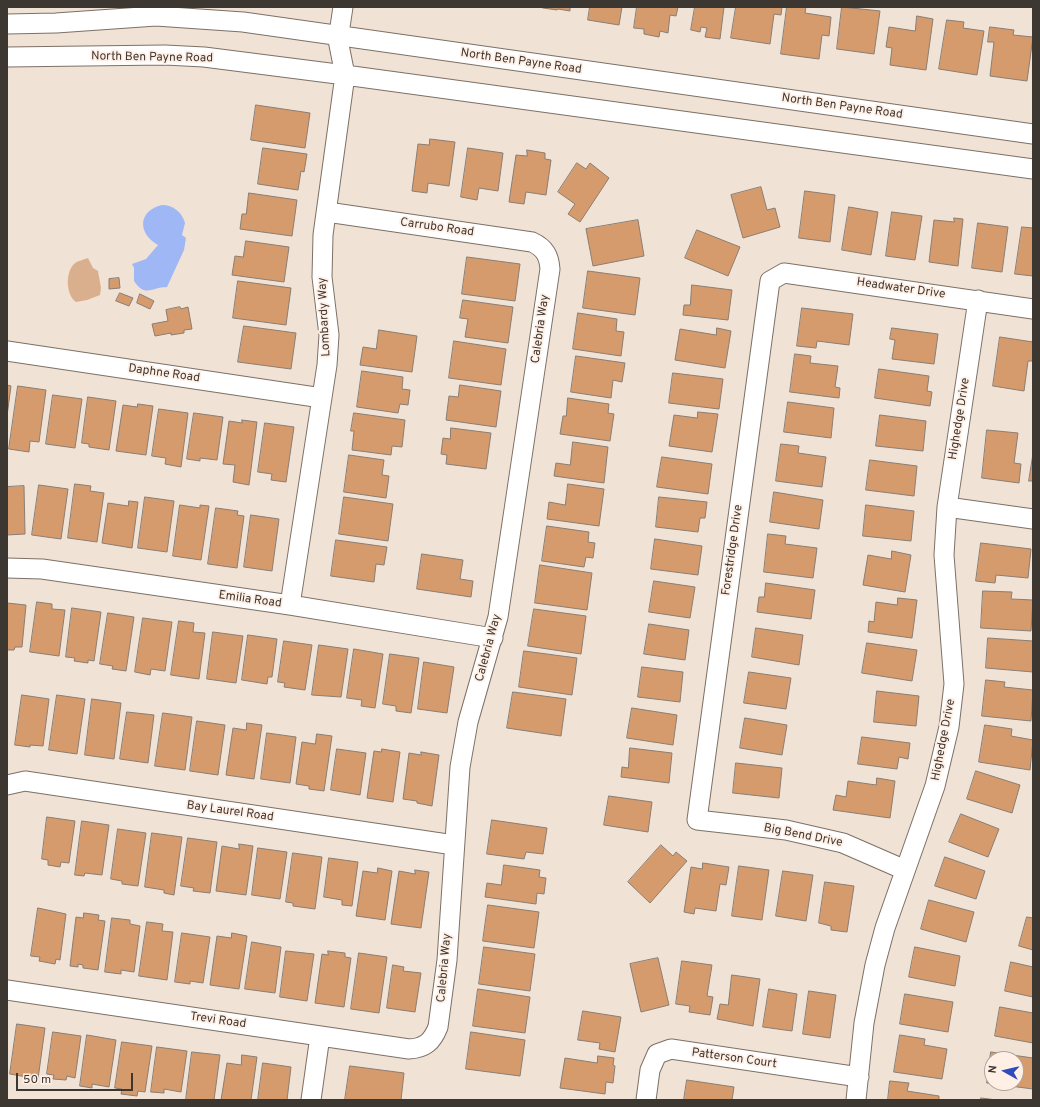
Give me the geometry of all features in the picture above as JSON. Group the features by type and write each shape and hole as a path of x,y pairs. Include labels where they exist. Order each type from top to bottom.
{"street":[{"name":"Lombardy Way","path":"290,605 329,350 322,277 323,242 345,75 338,36 343,7"},
{"name":"North Ben Payne Road","path":"7,24 170,16 243,22 1033,134"},
{"name":"North Ben Payne Road","path":"7,57 180,56 345,75 1033,170"},
{"name":"Carrubo Road","path":"327,212 532,242 545,250"},
{"name":"Calebria Way","path":"428,1044 434,1037 438,1027 445,983 457,791 463,745 493,638 502,592 550,269 549,258 545,250"},
{"name":"Headwater Drive","path":"770,280 784,273 1033,309"},
{"name":"Forestridge Drive","path":"697,820 770,280"},
{"name":"Highedge Drive","path":"856,1100 864,1024 875,965 885,928 935,786 949,727 954,684 944,555 947,507 978,300"},
{"name":"Daphne Road","path":"7,351 322,398"},
{"path":"947,507 1033,519"},
{"name":"Emilia Road","path":"7,568 42,569 290,605 493,638"},
{"name":"Bay Laurel Road","path":"7,785 25,781 454,844"},
{"name":"Big Bend Drive","path":"697,820 786,830 843,843 905,870"},
{"name":"Trevi Road","path":"7,990 409,1049 418,1048 428,1044"},
{"path":"311,1100 320,1036"},
{"name":"Patterson Court","path":"646,1100 650,1070 657,1054 670,1049 859,1077"}],"shaded area":[{"path":"88,258 93,268 98,271 101,288 100,295 76,302 70,294 68,284 69,273 75,263"}],"water":[{"path":"162,205 170,206 179,212 184,219 185,223 182,235 186,238 184,250 167,287 145,290 138,286 134,281 134,268 132,264 146,259 158,245 147,235 143,223 144,217 148,212"}],"building":[{"path":"570,7 570,11 543,8"},
{"path":"590,7 622,7 619,25 588,20"},
{"path":"637,7 678,7 676,16 670,15 668,33 660,31 659,37 644,34 644,29 634,28"},
{"path":"695,7 724,7 720,39 705,37 707,28 701,27 700,32 691,30"},
{"path":"736,7 782,7 781,15 774,14 770,44 731,38"},
{"path":"787,7 806,7 805,13 831,17 829,36 822,35 819,59 781,54"},
{"path":"842,7 880,11 874,54 837,49"},
{"path":"917,16 933,19 926,70 890,65 892,48 886,47 889,27 915,31"},
{"path":"947,20 964,22 963,28 984,31 977,75 939,69"},
{"path":"990,27 1014,30 1013,35 1033,37 1027,81 990,76 994,42 988,42"},
{"path":"256,105 310,113 305,148 251,140"},
{"path":"430,139 455,142 449,186 428,183 427,193 412,191 418,144 429,145"},
{"path":"263,148 307,154 304,172 301,171 298,190 258,184"},
{"path":"468,148 503,153 498,191 479,188 477,200 461,197"},
{"path":"527,150 545,153 545,159 551,160 546,195 526,192 524,204 509,202 516,155 527,156"},
{"path":"577,163 586,169 590,163 609,178 580,222 568,214 575,204 558,192"},
{"path":"761,187 767,210 775,208 780,227 743,238 731,195"},
{"path":"805,191 835,195 830,242 799,238"},
{"path":"249,193 297,200 292,236 240,229 242,214 246,214"},
{"path":"849,207 878,212 871,255 842,250"},
{"path":"892,212 922,216 915,260 886,256"},
{"path":"954,218 963,219 958,266 929,262 934,220 954,222"},
{"path":"638,220 644,256 593,266 586,229"},
{"path":"978,223 1008,227 1002,272 972,268"},
{"path":"1022,227 1033,228 1033,276 1015,274"},
{"path":"697,230 740,247 728,276 685,258"},
{"path":"246,241 289,247 284,282 232,275 235,256 243,257"},
{"path":"467,257 520,264 515,301 462,294"},
{"path":"588,271 640,278 635,315 583,308"},
{"path":"119,278 120,288 109,289 109,279"},
{"path":"238,281 291,288 286,325 233,318"},
{"path":"692,285 732,290 728,320 683,315 684,305 690,305"},
{"path":"120,293 133,298 129,306 116,301"},
{"path":"140,294 154,301 150,309 137,303"},
{"path":"463,300 513,307 508,343 465,337 468,319 460,318"},
{"path":"180,307 181,309 188,307 192,329 184,330 184,333 171,335 171,333 155,336 152,324 168,321 166,310"},
{"path":"802,308 853,314 849,345 817,341 816,348 797,346"},
{"path":"578,313 617,319 616,331 624,332 621,356 573,349"},
{"path":"244,326 296,333 291,369 238,362"},
{"path":"717,328 731,331 725,368 675,360 680,329 716,335"},
{"path":"892,328 938,334 934,364 892,359 895,340 890,339"},
{"path":"379,330 417,336 412,372 360,365 363,347 376,349"},
{"path":"1000,337 1033,342 1033,361 1028,361 1024,391 993,386"},
{"path":"454,341 506,349 501,385 449,378"},
{"path":"795,354 811,356 810,363 838,366 835,387 840,388 839,398 790,392"},
{"path":"576,356 625,363 622,382 613,380 611,398 571,392"},
{"path":"879,369 929,376 927,391 932,392 930,406 875,398"},
{"path":"362,371 403,377 402,389 410,390 408,405 400,404 398,413 357,407"},
{"path":"673,373 723,379 719,409 669,403"},
{"path":"7,385 11,386 7,416"},
{"path":"460,385 501,391 496,427 446,420 449,396 458,397"},
{"path":"18,386 46,390 39,442 30,441 29,452 9,449"},
{"path":"53,395 82,399 75,448 46,444"},
{"path":"88,397 116,401 109,450 89,447 89,444 82,443"},
{"path":"568,398 609,404 608,413 614,414 610,441 560,434 563,416 566,416"},
{"path":"788,402 834,408 831,438 784,432"},
{"path":"138,404 153,406 146,455 116,451 123,405 137,407"},
{"path":"159,409 188,413 181,467 165,464 166,458 152,456"},
{"path":"698,412 718,414 712,452 669,446 674,415 697,418"},
{"path":"194,413 223,417 217,460 200,458 200,461 187,459"},
{"path":"354,413 405,420 402,447 392,446 391,455 352,450 354,431 351,431"},
{"path":"880,415 926,421 923,451 876,446"},
{"path":"242,420 257,422 249,485 233,482 235,465 223,464 229,421 242,423"},
{"path":"265,423 294,427 286,482 271,480 272,474 258,472"},
{"path":"451,428 491,433 486,469 446,464 447,455 441,454 443,438 450,439"},
{"path":"987,430 1018,433 1014,463 1021,464 1019,483 982,478"},
{"path":"573,442 608,447 604,483 554,476 556,463 570,465"},
{"path":"781,444 799,446 798,453 826,457 822,487 776,481"},
{"path":"1033,454 1033,481 1029,481"},
{"path":"349,455 384,460 382,475 389,476 386,498 344,492"},
{"path":"662,457 712,464 708,494 657,487"},
{"path":"870,460 917,466 914,496 866,490"},
{"path":"75,484 91,486 90,491 104,493 97,542 68,538"},
{"path":"568,484 604,489 599,526 547,519 549,502 565,505"},
{"path":"39,485 68,489 61,539 32,535"},
{"path":"24,486 25,534 7,535 7,487"},
{"path":"774,492 823,500 819,529 770,522"},
{"path":"145,497 174,501 167,552 138,548"},
{"path":"344,497 393,504 388,541 339,534"},
{"path":"659,497 707,502 705,518 700,518 698,532 656,527"},
{"path":"129,501 138,502 132,548 102,543 108,503 128,506"},
{"path":"180,505 200,508 200,505 209,506 201,560 173,556"},
{"path":"866,505 914,511 911,541 863,536"},
{"path":"216,508 238,511 237,515 244,516 237,568 208,564"},
{"path":"251,515 279,519 272,571 244,567"},
{"path":"547,526 589,532 588,542 595,543 593,558 586,557 584,567 542,561"},
{"path":"768,534 786,536 785,544 817,548 813,578 764,572"},
{"path":"655,539 702,546 698,575 651,569"},
{"path":"336,540 387,547 384,565 376,564 374,582 331,576"},
{"path":"981,543 1031,549 1028,578 996,575 995,583 976,581"},
{"path":"892,551 911,555 905,592 863,585 868,555 891,559"},
{"path":"422,554 463,560 460,579 473,581 471,597 417,589"},
{"path":"540,565 592,573 587,610 535,603"},
{"path":"654,581 695,587 690,618 649,612"},
{"path":"766,583 815,590 811,619 757,612 759,597 764,597"},
{"path":"983,591 1012,592 1011,599 1033,600 1031,631 981,628"},
{"path":"898,598 917,600 912,638 868,632 869,621 874,622 876,602 897,605"},
{"path":"37,602 52,604 52,609 65,610 59,656 30,652"},
{"path":"7,603 26,605 22,647 15,647 14,650 7,650"},
{"path":"72,608 101,612 94,661 88,660 88,663 74,661 75,658 66,657"},
{"path":"534,609 586,616 581,654 528,646"},
{"path":"108,613 134,617 126,671 112,669 113,666 100,664"},
{"path":"143,618 172,622 165,671 151,669 150,675 135,672"},
{"path":"179,621 194,623 193,632 205,633 199,679 171,675"},
{"path":"649,624 689,630 685,660 644,654"},
{"path":"756,628 803,635 799,665 752,657"},
{"path":"213,632 243,636 236,683 207,679"},
{"path":"248,635 277,639 272,677 268,677 267,684 242,680"},
{"path":"988,638 1033,641 1033,672 986,668"},
{"path":"284,641 312,645 305,690 284,687 285,683 278,682"},
{"path":"867,643 917,650 912,681 862,673"},
{"path":"319,645 348,649 341,697 312,695"},
{"path":"354,649 383,654 375,708 361,706 362,700 347,698"},
{"path":"524,651 577,658 572,695 519,687"},
{"path":"390,654 419,658 411,713 396,711 396,706 383,704"},
{"path":"424,662 454,667 447,713 418,709"},
{"path":"642,667 683,672 680,702 638,697"},
{"path":"749,672 791,678 786,709 744,703"},
{"path":"986,680 1005,682 1004,687 1033,690 1031,721 982,716"},
{"path":"877,691 919,696 916,726 874,722"},
{"path":"513,692 566,699 561,736 507,728"},
{"path":"22,695 49,699 43,746 30,745 30,747 15,745"},
{"path":"57,695 85,699 77,754 49,750"},
{"path":"92,699 121,703 114,759 85,755"},
{"path":"632,708 677,715 673,745 627,738"},
{"path":"127,712 154,715 148,763 120,759"},
{"path":"163,713 192,717 185,770 155,766"},
{"path":"745,718 787,725 782,755 740,748"},
{"path":"197,721 225,725 218,775 190,771"},
{"path":"247,723 262,725 254,779 226,775 233,728 246,730"},
{"path":"985,725 1012,729 1011,736 1033,740 1030,770 979,762"},
{"path":"267,733 296,737 290,783 261,779"},
{"path":"317,734 332,736 324,791 309,789 309,786 296,784 302,742 315,744"},
{"path":"862,737 910,743 908,759 899,757 897,769 858,764"},
{"path":"630,748 672,753 669,783 621,777 622,767 628,768"},
{"path":"337,749 366,753 360,795 331,790"},
{"path":"382,749 400,752 393,802 367,798 374,751 381,752"},
{"path":"421,752 439,755 432,806 417,803 417,801 403,799 409,753 421,755"},
{"path":"736,763 782,768 779,798 733,793"},
{"path":"976,771 1020,785 1012,813 967,799"},
{"path":"877,778 895,781 890,818 833,810 836,795 846,797 848,781 876,785"},
{"path":"609,796 652,802 648,832 604,825"},
{"path":"961,814 999,829 988,857 949,842"},
{"path":"47,817 75,821 69,863 61,862 60,867 48,865 48,860 42,859"},
{"path":"492,820 547,828 543,854 526,852 524,859 487,854"},
{"path":"82,821 109,825 102,875 85,873 84,876 75,875"},
{"path":"118,829 146,833 138,886 122,884 122,881 111,879"},
{"path":"152,833 182,837 174,895 164,893 164,890 145,887"},
{"path":"188,838 217,842 210,893 193,891 194,888 181,886"},
{"path":"239,844 253,846 246,895 216,891 222,846 239,849"},
{"path":"661,845 673,856 676,852 687,861 650,903 628,882"},
{"path":"258,848 287,852 280,899 252,895"},
{"path":"293,853 322,857 315,909 293,906 293,903 286,902"},
{"path":"945,857 985,871 976,899 935,886"},
{"path":"329,858 358,862 352,906 342,905 342,900 324,897"},
{"path":"703,863 729,867 726,885 720,884 716,911 695,908 694,914 684,912 691,867 702,869"},
{"path":"504,865 540,870 539,877 546,878 544,894 537,893 536,904 485,897 487,883 501,885"},
{"path":"739,866 769,870 762,920 732,916"},
{"path":"378,868 392,871 385,920 356,916 363,871 377,873"},
{"path":"415,870 429,872 421,928 391,924 399,871 415,874"},
{"path":"783,871 813,875 806,921 776,916"},
{"path":"825,882 854,886 847,932 831,930 831,926 819,923"},
{"path":"929,900 974,912 966,942 921,929"},
{"path":"488,905 539,912 534,948 483,941"},
{"path":"38,908 66,914 60,960 56,959 55,964 39,961 40,957 31,956"},
{"path":"84,913 99,915 98,920 105,921 98,970 83,968 83,965 78,964 78,967 70,966 76,917 83,918"},
{"path":"1027,917 1033,918 1033,950 1019,946"},
{"path":"112,918 130,920 130,924 140,926 134,972 121,970 121,974 105,972"},
{"path":"147,922 163,924 162,931 173,932 167,980 139,976"},
{"path":"182,933 210,937 203,983 190,981 190,984 175,982"},
{"path":"232,933 247,936 239,989 210,985 217,936 231,938"},
{"path":"252,942 281,947 275,993 245,989"},
{"path":"484,947 535,954 530,991 479,984"},
{"path":"915,947 960,956 955,986 909,977"},
{"path":"286,951 314,954 307,1001 280,997"},
{"path":"328,951 345,953 345,957 351,958 344,1007 315,1003 322,954 328,955"},
{"path":"359,953 387,957 379,1013 351,1009"},
{"path":"658,958 669,1005 641,1012 630,964"},
{"path":"682,961 712,965 707,996 713,997 710,1015 689,1012 690,1006 676,1004"},
{"path":"1011,962 1033,967 1033,997 1005,991"},
{"path":"393,965 404,967 403,971 421,973 415,1012 387,1008"},
{"path":"732,975 760,979 753,1026 717,1019 720,1004 728,1005"},
{"path":"478,989 530,997 525,1033 473,1026"},
{"path":"769,989 797,994 792,1031 763,1027"},
{"path":"809,991 836,995 830,1038 803,1034"},
{"path":"905,994 953,1002 948,1032 900,1024"},
{"path":"1000,1007 1033,1013 1033,1043 995,1036"},
{"path":"583,1011 621,1017 615,1052 599,1049 600,1043 578,1040"},
{"path":"17,1024 45,1028 38,1079 10,1074"},
{"path":"53,1032 81,1036 75,1078 67,1076 66,1080 53,1079 54,1075 47,1074"},
{"path":"471,1032 525,1040 520,1076 466,1069"},
{"path":"87,1035 116,1040 109,1087 92,1084 92,1088 80,1086"},
{"path":"900,1035 925,1039 924,1045 947,1049 942,1079 894,1072"},
{"path":"122,1042 152,1046 145,1092 138,1091 137,1096 121,1094 122,1089 115,1088"},
{"path":"157,1047 187,1051 181,1092 164,1089 164,1093 151,1092"},
{"path":"192,1052 220,1055 214,1100 186,1100"},
{"path":"242,1055 257,1057 251,1100 221,1100 227,1063 241,1065"},
{"path":"598,1056 614,1058 613,1065 615,1066 613,1083 606,1082 605,1094 560,1088 565,1058 597,1063"},
{"path":"1024,1057 1033,1058 1033,1089 1024,1088"},
{"path":"263,1063 291,1067 287,1100 258,1100"},
{"path":"350,1066 404,1073 401,1100 345,1100"},
{"path":"687,1080 734,1087 732,1100 684,1100"},
{"path":"890,1081 909,1083 907,1091 939,1096 939,1100 888,1100"},
{"path":"981,1098 997,1100 981,1100"}]}
